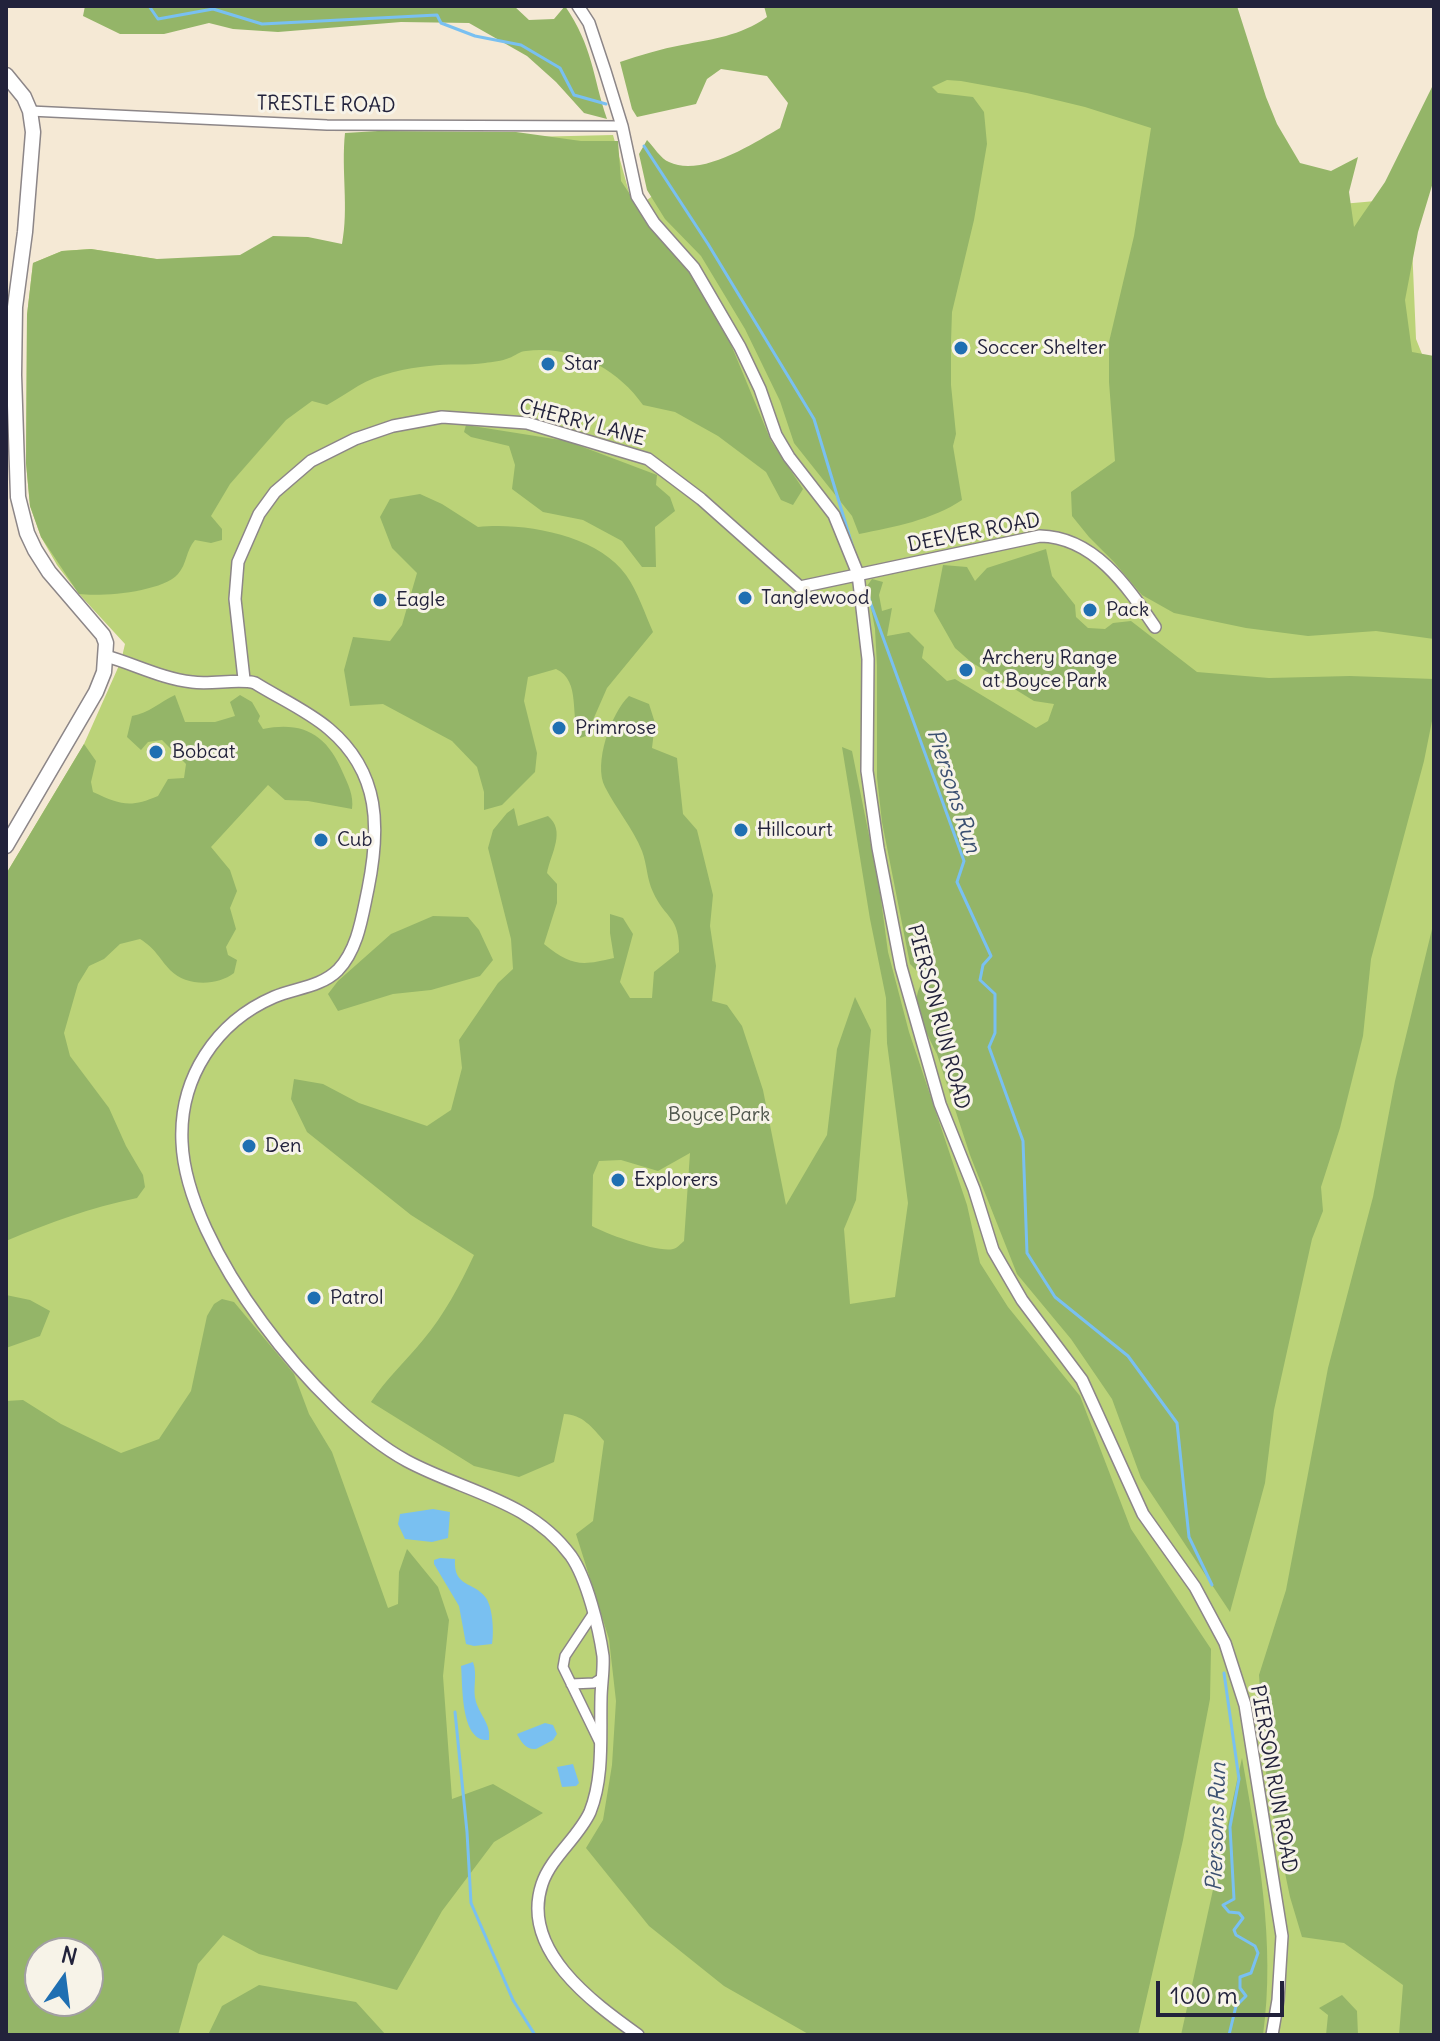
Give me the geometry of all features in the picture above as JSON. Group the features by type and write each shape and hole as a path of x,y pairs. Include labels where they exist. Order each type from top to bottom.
{"main road":[{"path":"6,75 16,84 30,111 33,132 15,307 18,497 27,533 35,550 59,585 103,635 106,656 96,692 6,846"}],"street":[{"name":"PIERSON RUN ROAD","path":"578,6 589,23 622,126 641,203 654,223 694,268 740,347 760,389 776,435 834,515 858,574 868,659 867,771 878,848 904,980 940,1104 974,1189 993,1250 1022,1300 1082,1380 1143,1514 1195,1587 1225,1643 1245,1705 1282,1936 1278,2000 1272,2035"},
{"name":"TRESTLE ROAD","path":"30,111 327,125 622,126"},
{"name":"CHERRY LANE","path":"244,679 235,599 238,562 259,514 275,492 311,461 355,439 393,426 442,417 527,423 648,459 701,499 800,587 858,574"},
{"name":"DEEVER ROAD","path":"858,574 1040,536 1058,537 1091,551 1132,593 1155,627"},
{"path":"106,656 187,682 228,684 244,679 255,683 329,728 360,766 371,794 376,833 355,942 345,962 333,975 275,996 234,1019 213,1041 190,1084 184,1113 182,1143 189,1182 206,1230 224,1267 257,1318 356,1425 402,1458 441,1479 504,1501 546,1530 573,1559 593,1614 603,1659 599,1779 583,1826 542,1884 538,1922 544,1943 556,1960 594,2003 634,2032"},
{"path":"593,1614 565,1656 563,1667 600,1742"},
{"path":"571,1684 585,1685 602,1678"}],"green space":[{"path":"85,6 514,6 529,20 554,19 565,6 587,48 607,119 584,113 527,56 469,23 401,22 278,32 233,29 209,23 164,34 120,34 83,16"},
{"path":"764,6 1237,6 1266,97 1277,124 1300,163 1331,171 1358,157 1349,192 1354,227 1385,182 1434,83 1434,179 1418,232 1405,300 1412,352 1434,356 1434,639 1376,631 1308,636 1246,628 1174,613 1142,595 1072,516 1071,492 1115,461 1109,342 1134,236 1151,128 1027,93 947,80 932,87 938,93 973,97 984,112 987,144 974,220 952,312 951,385 956,434 953,446 962,500 925,518 859,534 852,516 794,443 780,401 745,329 701,256 665,219 647,190 639,154 647,140 669,162 682,166 696,166 727,157 780,128 788,103 767,76 721,69 707,79 696,104 637,117 632,109 620,62 658,50 736,33 767,17"},
{"name":"Boyce Park","path":"782,6 1218,6 1296,208 1410,198 1416,339 1434,384 1434,2035 6,2035 6,874 84,744 121,661 125,644 57,565 41,537 30,506 26,463 27,315 33,263 62,251 91,249 377,293 358,141 613,135 634,210 651,197 811,124"},
{"path":"516,132 581,141 618,141 621,181 658,236 687,267 706,298 727,335 771,441 803,489 793,505 781,500 766,472 718,436 675,412 643,405 607,370 560,352 524,351 494,362 436,365 393,372 366,382 327,405 312,401 286,420 230,484 211,516 222,529 222,540 211,543 195,540 178,574 159,585 116,594 79,594 41,537 30,506 26,463 27,315 33,263 62,251 91,249 157,259 240,255 273,236 308,237 342,244 345,133"},
{"path":"466,425 567,441 657,475 656,485 670,497 675,511 655,527 656,567 642,567 622,541 583,520 543,512 512,489 515,465 509,446 471,437 464,432"},
{"path":"420,494 478,527 538,529 598,550 626,575 653,632 607,688 586,736 580,738 572,691 564,675 556,669 528,677 524,701 537,753 535,772 502,805 484,810 484,792 477,767 452,741 383,704 350,706 344,670 353,637 390,641 402,625 417,573 392,548 380,517 390,499"},
{"path":"1046,549 1052,576 1075,605 1076,617 1088,628 1105,629 1113,623 1131,621 1197,672 1269,678 1350,676 1434,679 1434,711 1424,761 1371,959 1363,1036 1340,1128 1321,1187 1323,1211 1312,1239 1274,1410 1265,1483 1230,1612 1141,1478 1112,1399 1071,1339 1017,1274 921,1018 917,996 923,977 910,964 882,822 877,777 875,629 867,586 872,579 883,582 879,595 882,611 892,608 887,636 909,632 924,647 922,658 947,681 955,679 1036,728 1048,721 1054,704 1034,701 971,662 955,648 934,611 943,565 967,567 975,581 987,568"},
{"path":"175,695 185,722 215,722 235,716 230,702 240,695 252,702 263,729 291,727 312,734 330,749 337,760 350,790 352,809 285,800 268,785 211,847 230,870 237,891 230,908 236,929 226,947 228,955 237,960 234,973 211,982 193,982 177,976 140,939 120,944 104,959 89,966 78,984 64,1033 70,1056 109,1108 143,1175 145,1187 137,1198 70,1216 6,1241 6,874 84,744 96,761 91,782 93,792 111,800 133,803 148,800 158,796 168,779 184,778 186,764 162,740 148,742 141,750 127,737 132,716"},
{"path":"629,696 649,704 655,723 652,748 677,758 683,814 697,830 713,895 710,926 716,966 712,1001 727,1005 742,1026 763,1090 786,1205 827,1135 837,1049 855,997 871,1030 856,1200 844,1229 850,1304 895,1297 908,1203 887,1043 886,998 842,747 852,751 879,885 888,952 909,1032 967,1205 980,1263 1008,1307 1080,1396 1131,1529 1211,1649 1210,1699 1183,1840 1138,2035 810,2035 724,1986 649,1926 586,1848 603,1820 612,1765 616,1701 609,1639 576,1534 593,1521 604,1441 582,1419 564,1414 554,1462 519,1477 474,1466 371,1402 438,1320 474,1255 411,1215 307,1132 291,1099 294,1079 323,1084 359,1103 427,1126 451,1110 462,1068 459,1040 498,983 513,969 511,939 488,848 493,830 514,808 518,826 548,816 556,828 556,843 547,873 557,884 557,903 544,944 562,957 577,962 614,958 610,914 623,918 633,934 620,982 630,998 652,998 654,972 679,952 679,940 674,924 651,887 638,843 609,795 602,777 606,739","holes":["690,1153 684,1241 673,1249 656,1248 592,1226 593,1175 599,1161 621,1160 658,1171"]},
{"path":"433,916 468,917 479,930 493,960 480,976 431,990 393,994 338,1011 328,994 338,981 391,934"},
{"path":"1434,921 1434,2035 1399,2035 1403,1985 1344,1943 1302,1937 1290,1897 1267,1786 1259,1675 1286,1590 1328,1368 1373,1197 1395,1081"},
{"path":"6,1295 30,1300 50,1311 40,1336 6,1348"},
{"path":"222,1299 234,1302 294,1374 309,1414 332,1452 388,1608 398,1604 399,1572 407,1549 438,1587 449,1620 443,1676 452,1799 493,1784 543,1813 494,1842 442,1911 397,1990 259,1954 223,1935 198,1964 178,2035 6,2035 6,1401 23,1400 61,1424 121,1453 159,1439 191,1391 207,1316 214,1304"},
{"path":"1242,1758 1259,1861 1266,1931 1263,2035 1181,2035"},
{"path":"259,1985 356,2002 386,2035 208,2035 222,2006"},
{"path":"1342,1995 1357,2011 1358,2035 1326,2035 1328,2015 1319,2008"}],"water":[{"path":"433,1509 450,1512 448,1538 432,1542 405,1539 398,1524 400,1514"},
{"path":"455,1559 457,1575 486,1598 492,1621 492,1644 466,1644 459,1606 434,1564 434,1560"},
{"path":"473,1662 475,1697 487,1725 489,1740 473,1732 465,1711 461,1666"},
{"path":"545,1723 553,1725 557,1734 553,1740 536,1749 524,1745 517,1734"},
{"path":"573,1764 579,1783 562,1787 557,1767"}],"waterway":[{"path":"149,6 158,19 213,9 262,24 437,15 441,23 475,36 521,45 560,68 574,95 606,104"},
{"path":"644,146 708,244 814,419 853,548"},
{"name":"Piersons Run","path":"868,596 964,861 957,882 991,956 983,965 980,980 995,994 995,1033 989,1047 1023,1141 1027,1253 1055,1297 1128,1356 1177,1423 1189,1537 1212,1585"},
{"name":"Piersons Run","path":"1224,1673 1239,1779 1230,1827 1234,1899 1223,1905 1229,1912 1239,1913 1243,1918 1234,1930 1236,1935 1255,1946 1258,1953 1251,1973 1240,1977 1240,1988 1246,1996 1236,2006 1229,2035"},
{"path":"455,1712 471,1903 513,2000 535,2035"}],"place":[{"name":"Soccer Shelter","path":"961,348"},
{"name":"Star","path":"548,364"},
{"name":"Tanglewood","path":"745,598"},
{"name":"Eagle","path":"380,600"},
{"name":"Pack","path":"1090,610"},
{"name":"Archery Range at Boyce Park","path":"966,670"},
{"name":"Primrose","path":"559,728"},
{"name":"Bobcat","path":"156,752"},
{"name":"Hillcourt","path":"741,830"},
{"name":"Cub","path":"321,840"},
{"name":"Den","path":"249,1146"},
{"name":"Explorers","path":"618,1180"},
{"name":"Patrol","path":"314,1298"}]}
